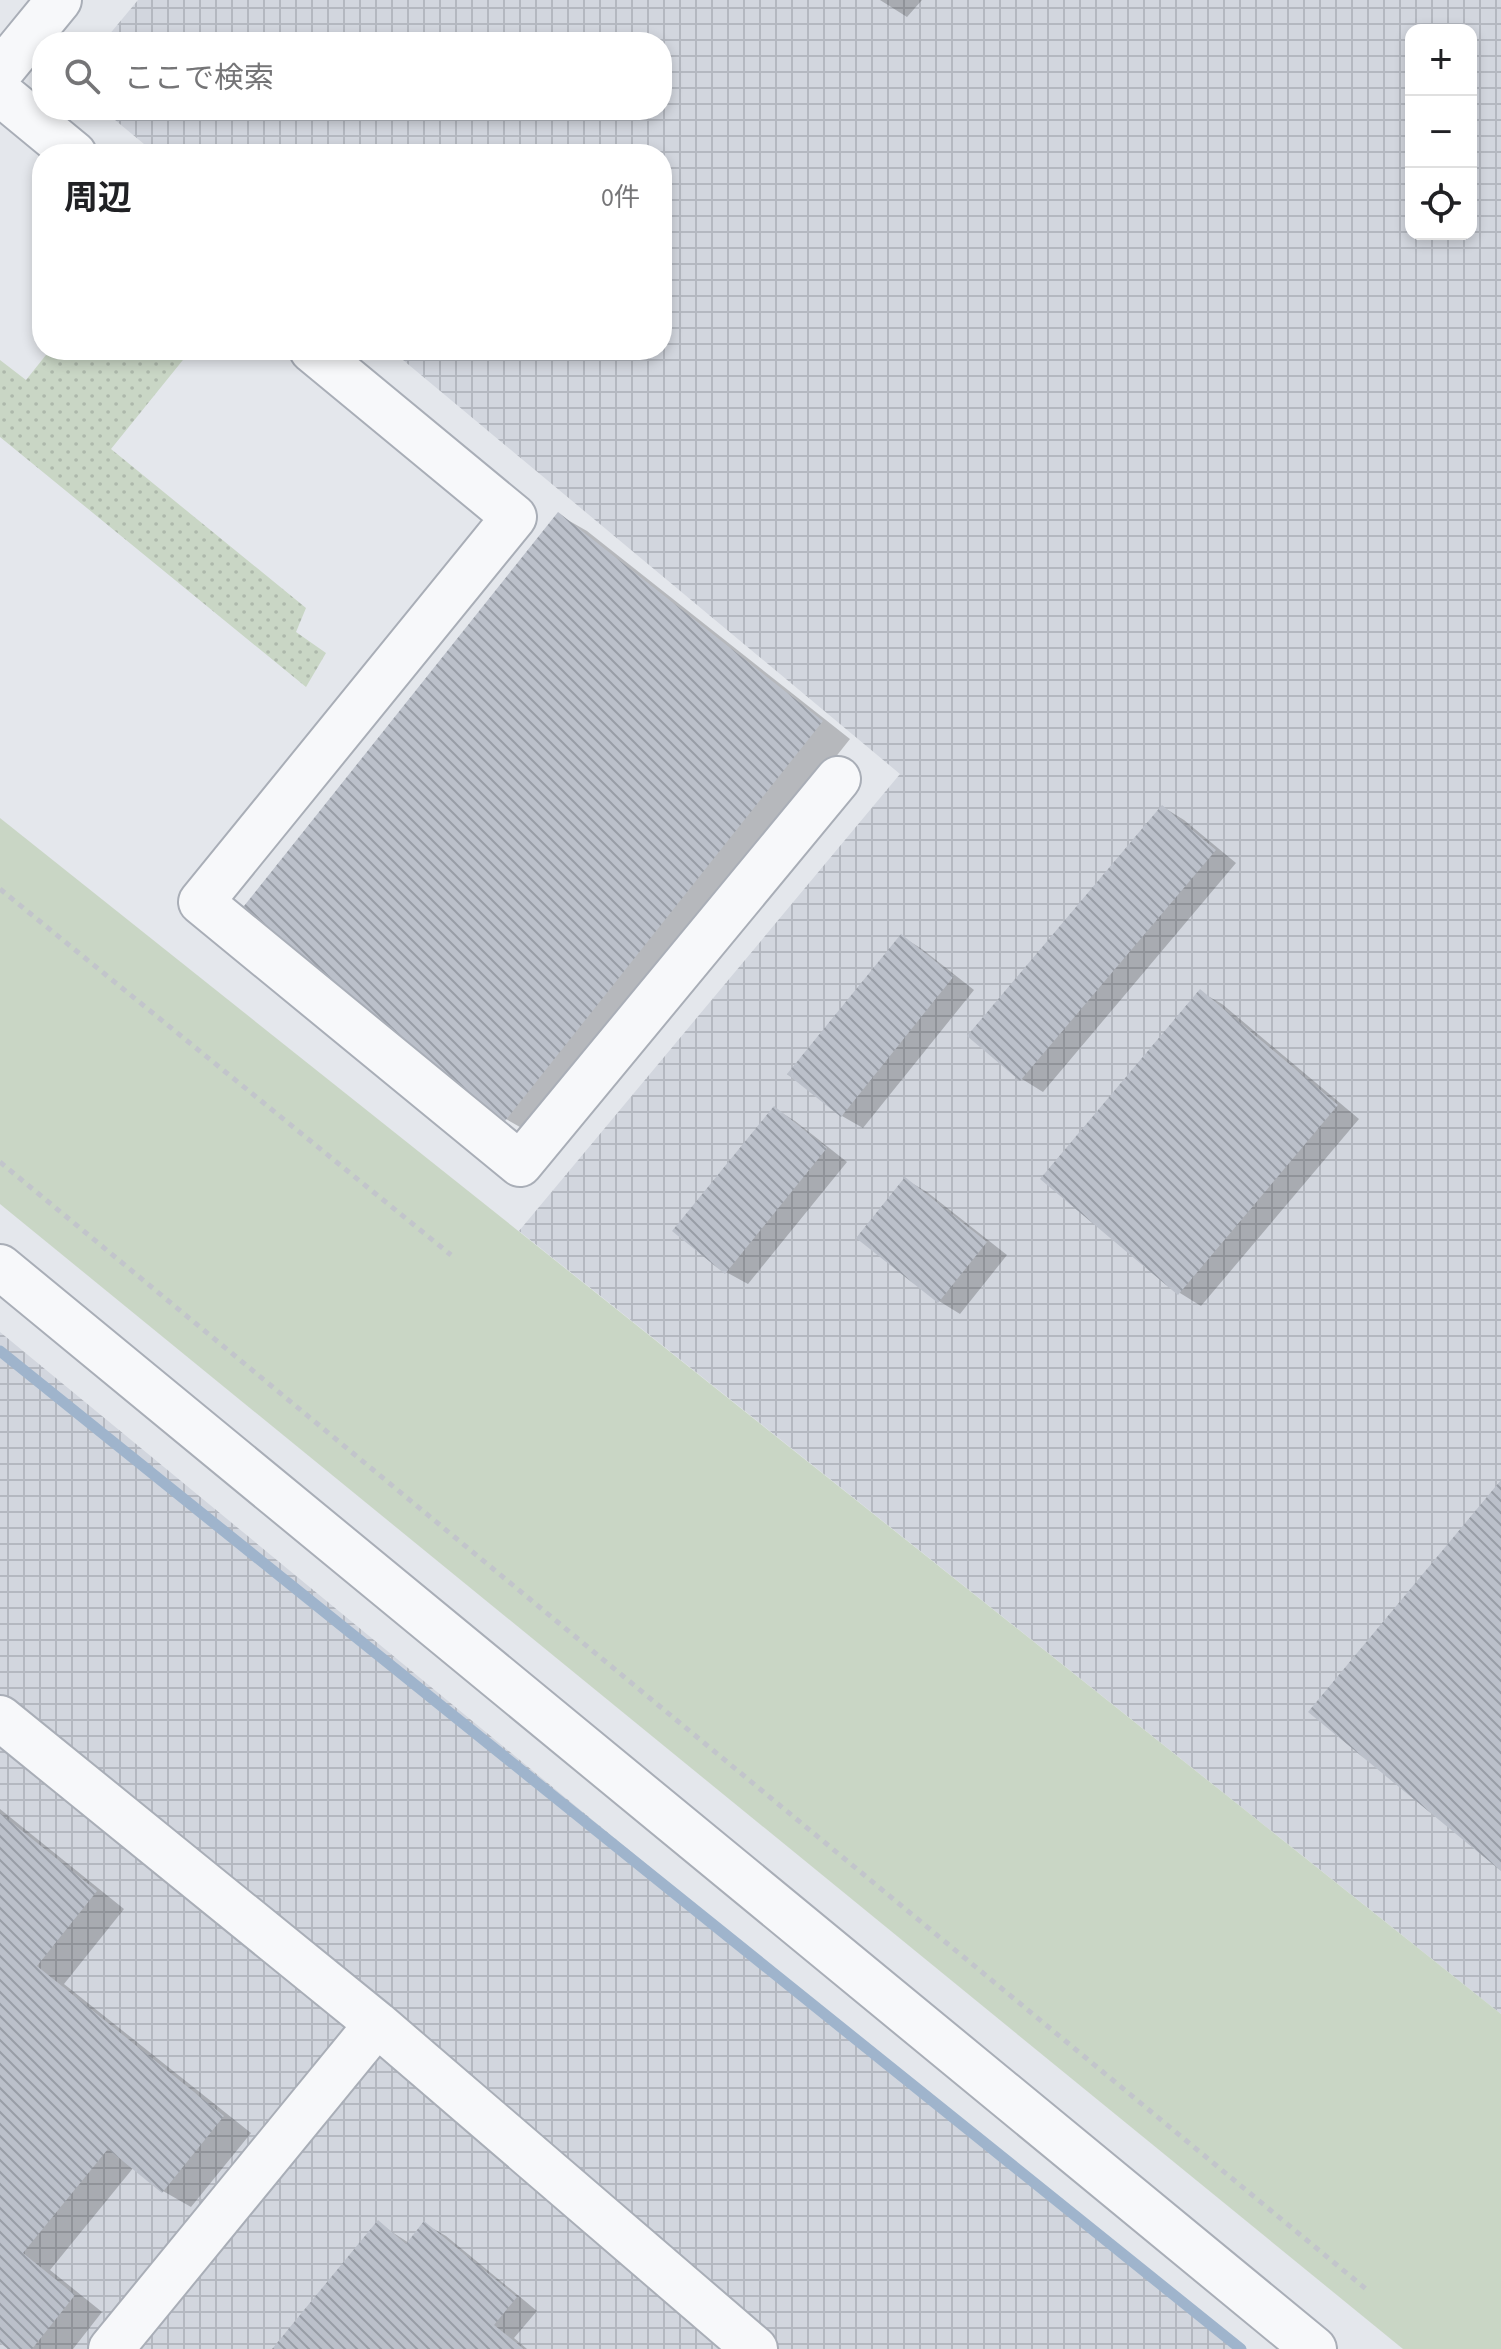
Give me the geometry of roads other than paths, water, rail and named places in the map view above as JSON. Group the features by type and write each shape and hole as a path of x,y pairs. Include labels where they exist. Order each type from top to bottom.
{"street":[{"path":"33,32 59,0"},
{"path":"0,72 32,33"},
{"path":"0,93 32,119"},
{"path":"33,120 62,144"},
{"path":"324,360 514,517 201,902 520,1164 838,779"},
{"path":"0,1267 1314,2349"},
{"path":"0,1718 377,2024 755,2349"},
{"path":"111,2349 377,2024"}],"waterway":[{"path":"0,1351 1241,2349"}]}
